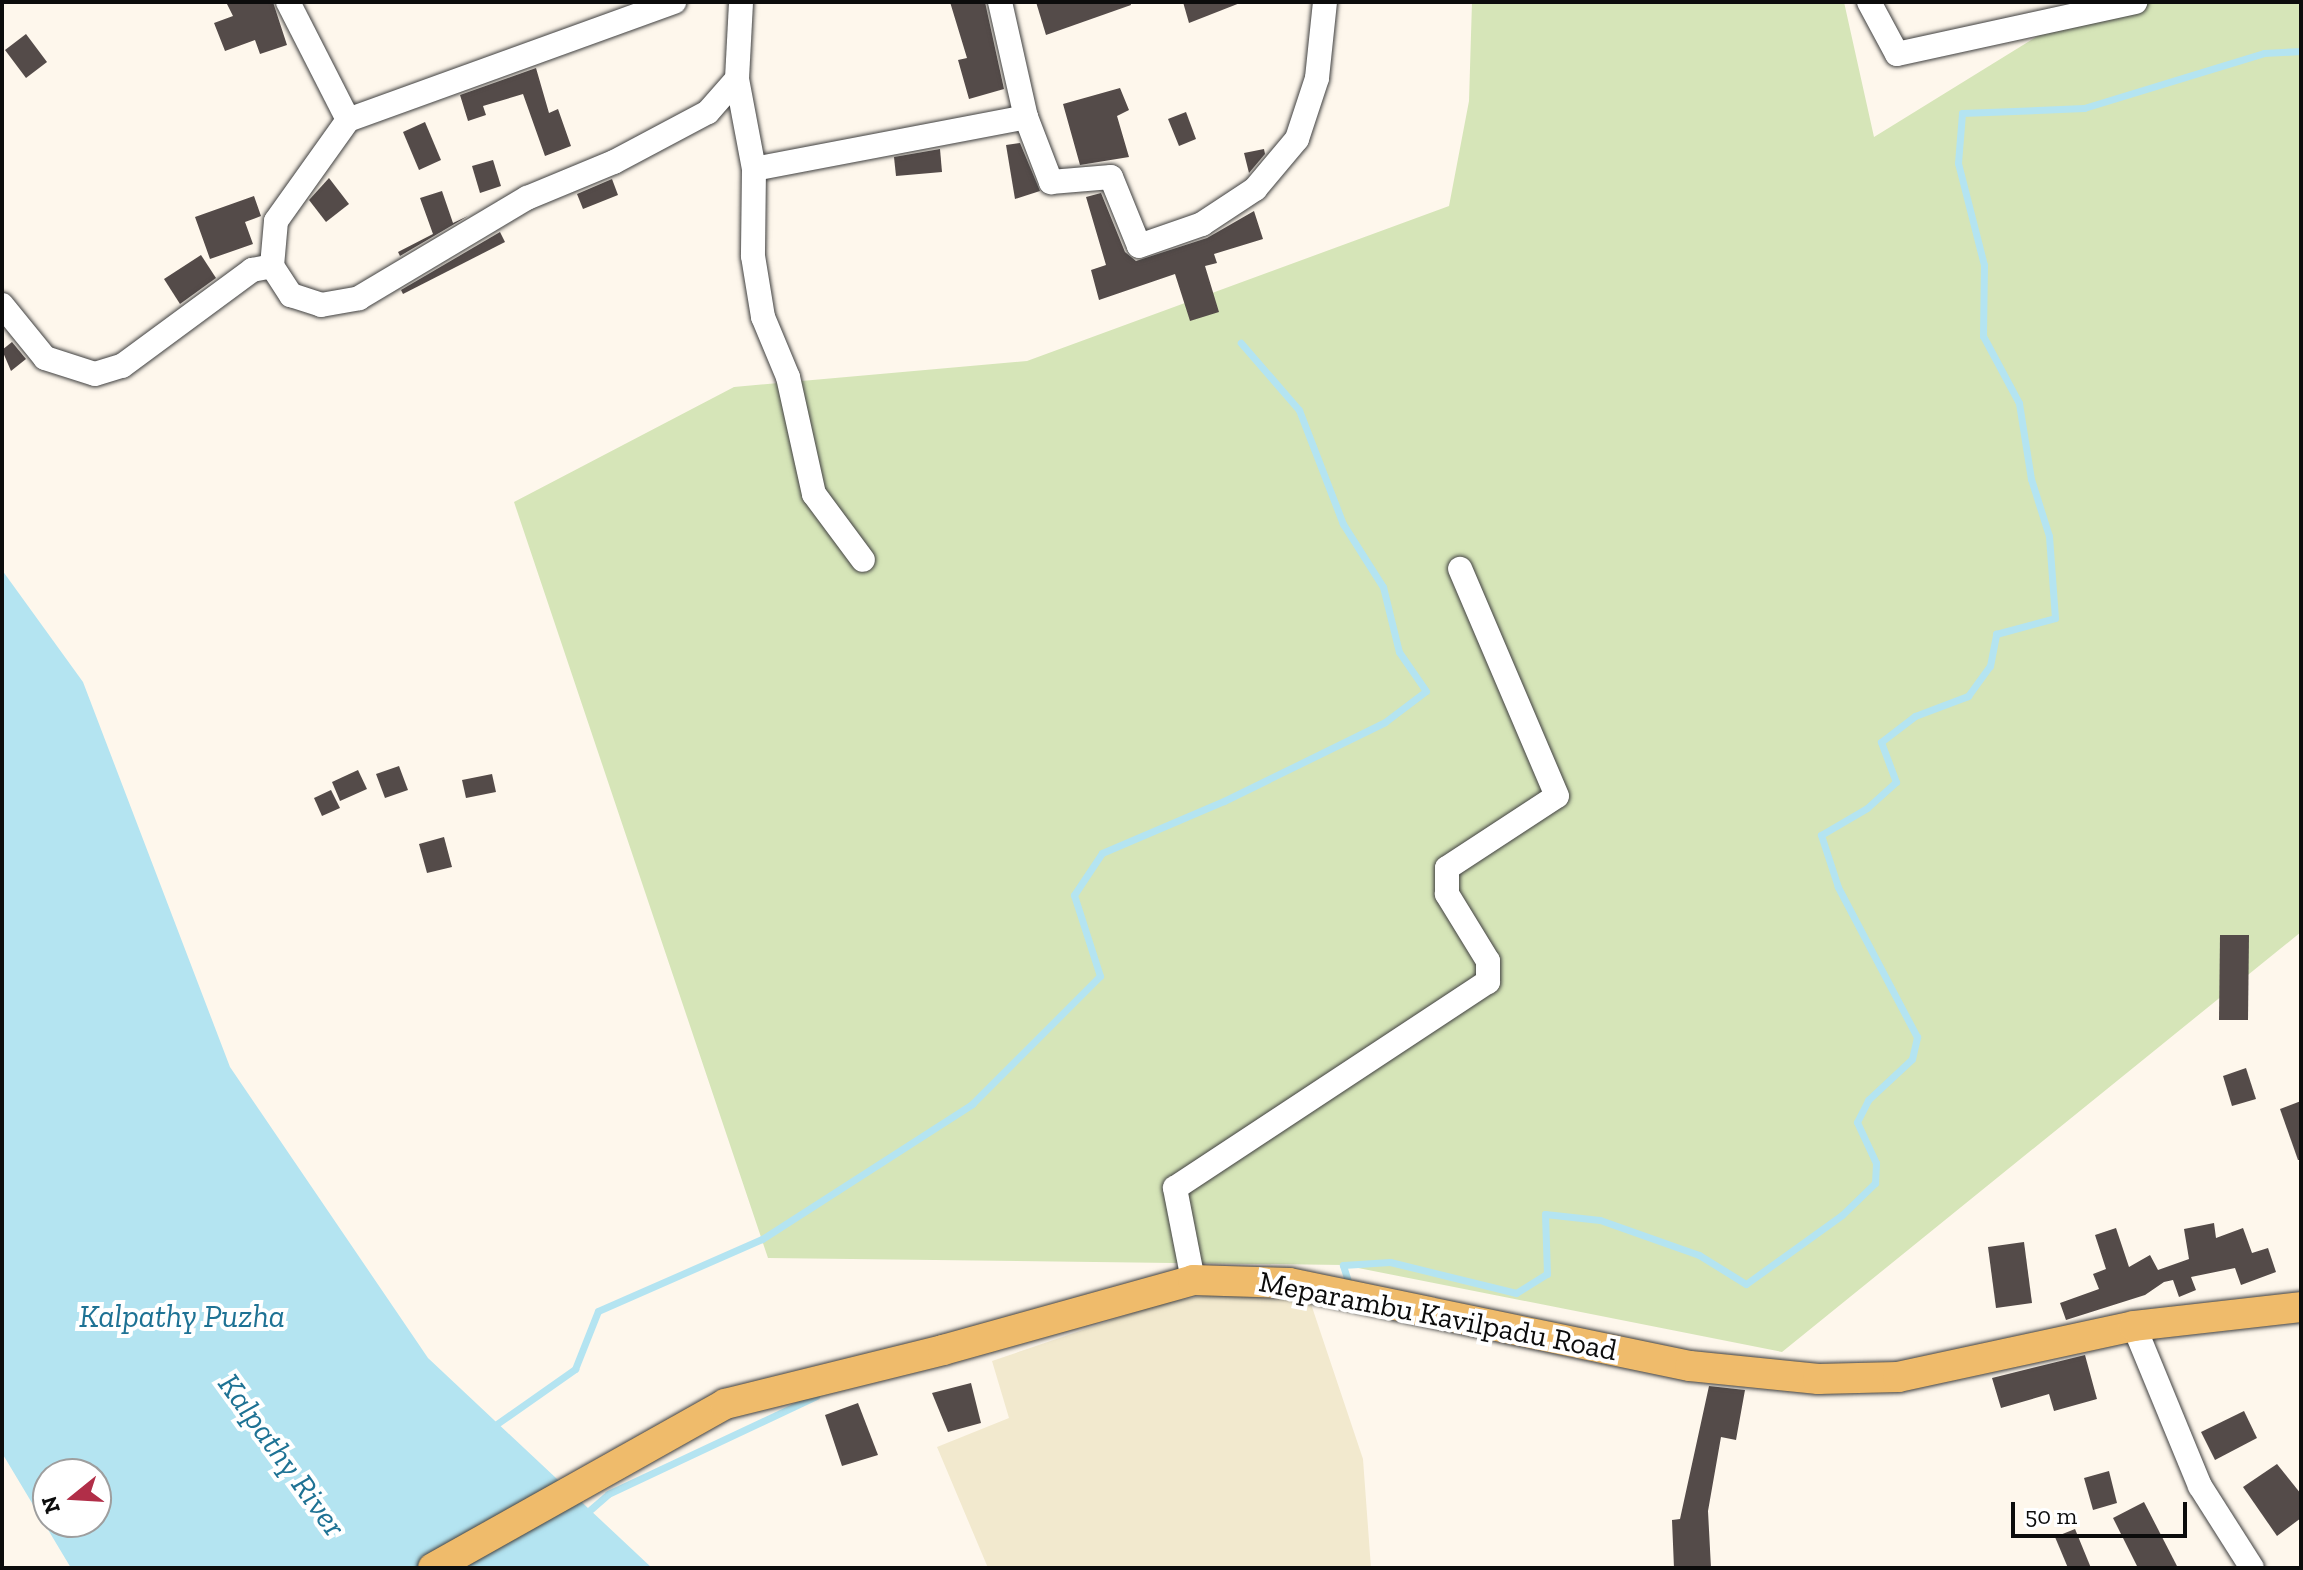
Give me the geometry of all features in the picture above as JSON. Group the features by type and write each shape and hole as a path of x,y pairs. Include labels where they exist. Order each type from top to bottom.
{"main road":[{"name":"Meparambu Kavilpadu Road","path":"433,1568 725,1404 943,1350 1193,1280 1289,1283 1690,1366 1818,1379 1898,1377 2134,1326 2301,1307"}],"street":[{"path":"288,2 348,120"},
{"path":"674,2 348,120 276,221 272,266 291,295 321,305 359,298 527,198 614,162 708,112 737,79"},
{"path":"741,2 737,79 754,169 753,256 763,317 788,377 814,494 863,560"},
{"path":"1000,2 1026,117 1051,182 1111,177 1139,246 1202,224 1255,189 1297,139 1317,78 1325,2"},
{"path":"1869,2 1897,54 2135,2"},
{"path":"754,169 1026,117"},
{"path":"2,305 45,358 95,374 122,366 156,336 252,270 272,266"},
{"path":"1193,1280 1175,1188 1488,982 1488,961 1447,894 1447,868 1557,796 1460,569"},
{"path":"2134,1326 2200,1486 2252,1568"}],"shaded area":[{"path":"1226,1292 1309,1298 1363,1459 1371,1568 988,1568 937,1447 1009,1418 992,1361 1162,1303"}],"green space":[{"path":"1472,2 1844,2 1874,137 2093,2 2301,2 2301,932 1782,1352 1343,1265 768,1258 514,502 734,387 1027,361 1449,206 1469,101"}],"water":[{"name":"Kalpathy Puzha","path":"2,570 83,682 230,1067 428,1358 652,1568 71,1568 53,1538 112,1538 112,1458 32,1458 32,1503 2,1453"}],"building":[{"path":"226,2 273,2 287,45 260,54 255,40 225,51 214,23 233,16"},
{"path":"950,2 985,2 1004,89 969,99 958,60 967,58"},
{"path":"1036,2 1130,2 1131,5 1046,35"},
{"path":"1183,2 1240,2 1240,3 1189,23"},
{"path":"26,34 47,62 26,78 5,50"},
{"path":"536,68 549,113 558,109 571,146 545,156 523,94 483,106 486,115 468,121 460,95"},
{"path":"1120,88 1129,110 1117,116 1129,157 1080,165 1063,104"},
{"path":"1186,112 1196,139 1179,146 1168,119"},
{"path":"425,122 441,160 419,170 403,132"},
{"path":"1020,143 1040,191 1015,199 1006,145"},
{"path":"940,149 942,172 896,176 894,157"},
{"path":"1264,149 1265,154 1249,173 1244,153"},
{"path":"493,160 501,186 480,193 472,166"},
{"path":"329,178 349,204 326,222 309,200"},
{"path":"612,179 618,195 583,209 577,194"},
{"path":"442,191 453,223 468,216 400,256 398,252 433,234 420,198"},
{"path":"1101,193 1125,252 1136,261 1207,238 1254,211 1263,239 1214,254 1217,263 1205,266 1219,312 1190,321 1175,274 1099,300 1091,270 1106,265 1086,197"},
{"path":"254,196 261,216 245,222 253,244 210,259 195,217"},
{"path":"500,232 505,242 403,294 401,290"},
{"path":"201,255 216,278 180,304 164,279"},
{"path":"12,342 26,359 11,371 2,350"},
{"path":"399,766 408,790 385,798 376,774"},
{"path":"358,770 367,789 340,801 332,782"},
{"path":"492,774 496,792 466,798 462,780"},
{"path":"331,790 340,808 322,816 314,798"},
{"path":"444,837 452,867 427,873 419,844"},
{"path":"2220,935 2249,935 2248,1020 2219,1020"},
{"path":"2246,1068 2256,1099 2232,1106 2223,1076"},
{"path":"2301,1101 2301,1160 2298,1160 2280,1109"},
{"path":"2214,1223 2216,1238 2243,1228 2252,1253 2268,1248 2276,1272 2241,1285 2235,1268 2191,1277 2196,1290 2179,1297 2173,1280 2164,1282 2145,1295 2066,1320 2060,1303 2099,1289 2093,1274 2106,1269 2095,1235 2116,1228 2129,1267 2150,1255 2158,1270 2189,1259 2184,1229"},
{"path":"2024,1242 2032,1303 1996,1308 1988,1247"},
{"path":"2085,1355 2097,1399 2054,1411 2049,1394 2001,1408 1992,1378"},
{"path":"971,1383 981,1423 948,1432 932,1393"},
{"path":"1709,1386 1745,1390 1736,1440 1721,1437 1708,1511 1711,1568 1674,1568 1672,1520 1680,1519"},
{"path":"858,1403 878,1455 842,1466 825,1415"},
{"path":"2244,1411 2257,1438 2215,1460 2201,1432"},
{"path":"2277,1464 2301,1494 2301,1518 2277,1536 2243,1487"},
{"path":"2109,1471 2117,1503 2093,1510 2084,1478"},
{"path":"2144,1502 2178,1568 2138,1568 2113,1518"},
{"path":"2075,1529 2091,1568 2068,1568 2055,1537"}],"waterway":[{"path":"1349,1284 1343,1265 1390,1262 1516,1293 1547,1274 1545,1214 1600,1220 1699,1255 1746,1284 1842,1215 1875,1183 1876,1163 1857,1122 1868,1100 1912,1059 1917,1037 1838,887 1821,835 1867,808 1896,782 1881,742 1915,716 1968,696 1990,666 1996,634 2055,618 2049,536 2031,479 2019,403 1983,336 1984,265 1958,163 1962,113 2084,108 2264,53 2301,51"},
{"path":"491,1428 575,1369 598,1311 762,1239 972,1104 1100,976 1074,895 1102,853 1224,801 1385,722 1426,691 1399,652 1383,587 1343,524 1299,410 1241,343"},
{"path":"583,1516 608,1494 816,1396"}],"water label":[{"name":"Kalpathy River","path":"282,1455"}]}
